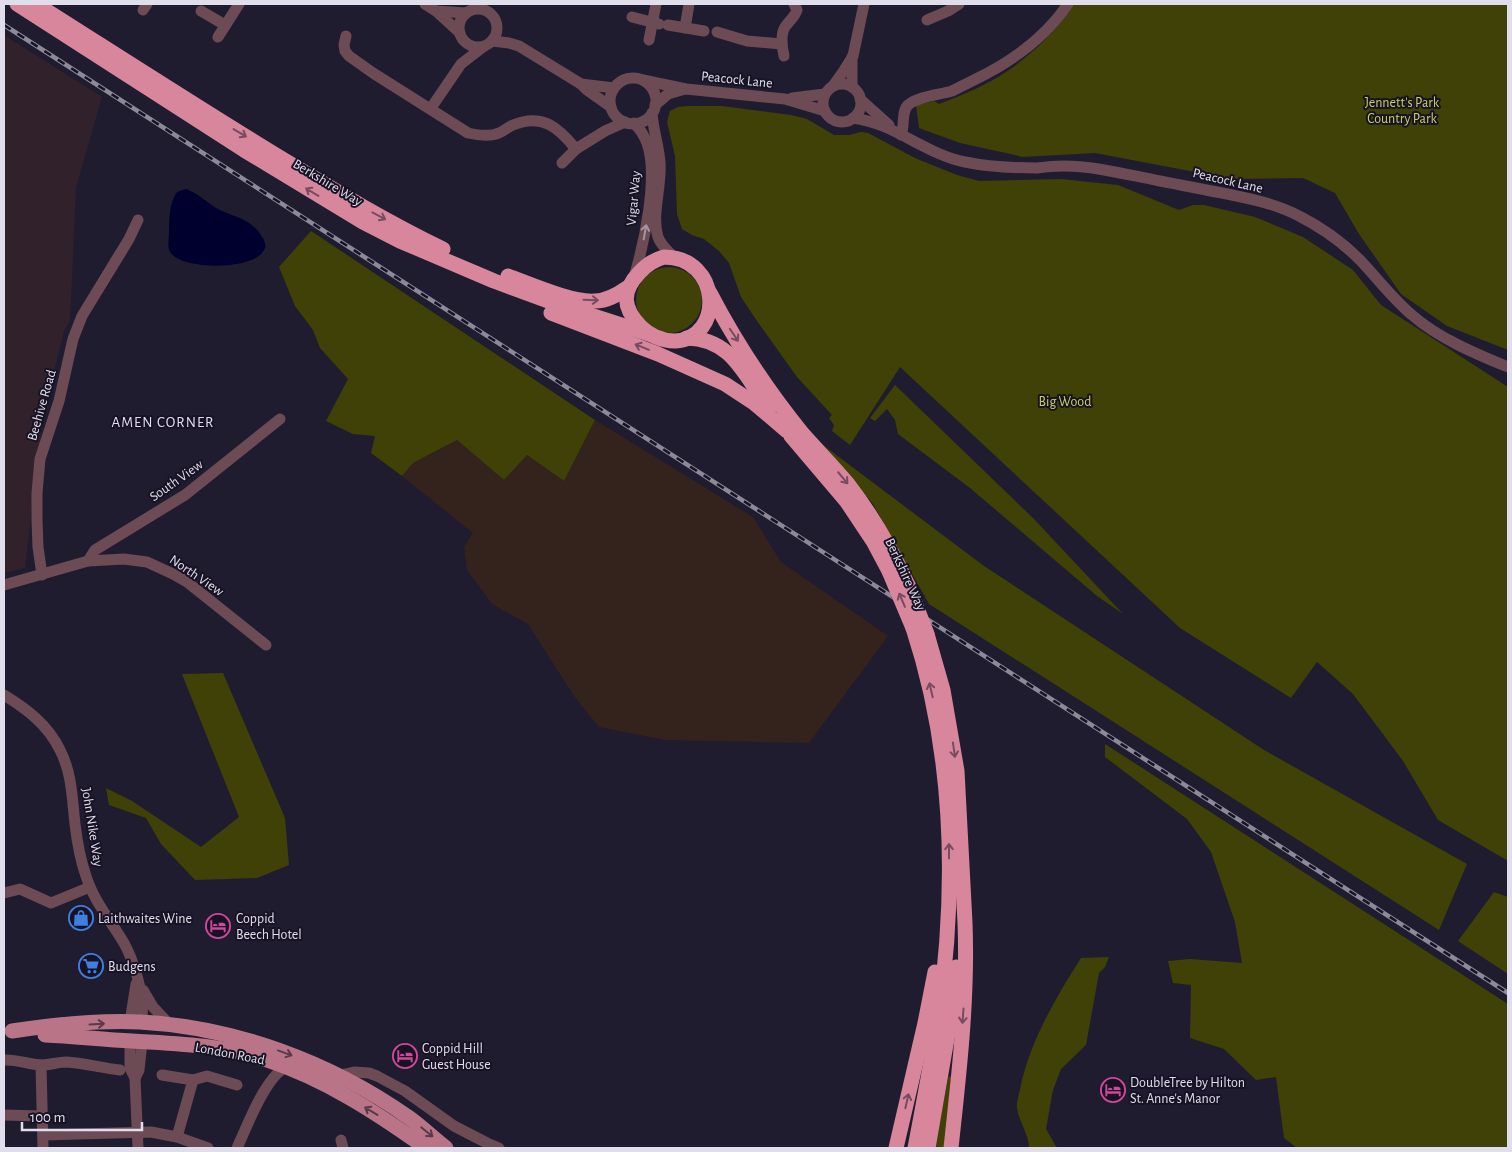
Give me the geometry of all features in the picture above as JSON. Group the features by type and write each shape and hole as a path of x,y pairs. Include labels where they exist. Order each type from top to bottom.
{"highway":[{"name":"Berkshire Way","path":"17,4 313,193 363,222 400,241 529,295 649,334"},
{"name":"Berkshire Way","path":"36,4 195,106 370,211 429,242 479,264 576,299 589,301 604,300 614,297 630,284"},
{"path":"400,241 433,261 489,288 648,350 725,384 754,403 787,431"},
{"path":"664,257 675,258 688,263 698,270 710,293 705,321 697,332 687,338 670,341 649,334 637,323 630,313 626,302 630,284 654,260 664,257"},
{"name":"Berkshire Way","path":"710,293 727,326 782,408 848,484 868,512 908,585 927,634 943,690 953,743 959,795 961,863"},
{"name":"Berkshire Way","path":"687,338 696,338 709,342 727,351 787,431 847,502 873,541 889,572 913,628 930,686 943,758 949,828 949,900"},
{"path":"928,1148 953,1000 961,863"},
{"path":"951,1148 960,1058 966,948 961,863"},
{"path":"896,1148 925,1023 949,900"},
{"path":"915,1148 938,1020 944,974 949,900"}],"main road":[{"name":"London Road","path":"136,1031 170,1025 241,1038 296,1057 362,1089 387,1090 408,1117 446,1148"},
{"name":"London Road","path":"8,1031 44,1026 136,1031 189,1035 239,1047 248,1054 266,1059 320,1082 373,1111 426,1148"}],"street":[{"path":"218,37 239,4"},
{"path":"425,4 436,11 473,47 509,43 520,46"},
{"path":"649,40 656,4"},
{"path":"685,28 689,4"},
{"path":"784,56 782,44 783,29 795,15 797,10 794,4"},
{"path":"852,87 853,56 864,4"},
{"path":"928,20 946,8 959,4"},
{"path":"898,133 903,130 905,110 909,105 918,100 961,87 1009,61 1044,34 1068,4"},
{"path":"461,64 461,21 473,9"},
{"path":"436,11 489,9 497,24 520,46 581,84 612,109"},
{"path":"201,11 225,25"},
{"path":"632,17 666,26 704,31"},
{"path":"430,108 461,64 488,44 497,33 497,24"},
{"path":"717,32 747,41 782,44"},
{"path":"346,36 345,51 349,56 373,74 468,132 485,135 498,133 511,125 526,120 542,120 556,128 576,149"},
{"path":"829,90 843,84 856,90 860,99 860,110 853,118 848,121 832,119 824,111 823,106 829,90 853,56"},
{"path":"562,163 576,149 605,131 646,119 654,109 656,100 654,92 643,80 634,78 626,79 614,88 610,98 612,109 617,118 629,123"},
{"name":"Peacock Lane","path":"643,80 686,89 785,99 824,111"},
{"path":"581,84 614,88"},
{"name":"Peacock Lane","path":"654,109 668,94 686,89"},
{"name":"Peacock Lane","path":"785,99 829,90"},
{"name":"Peacock Lane","path":"860,99 898,133"},
{"path":"605,131 609,124 612,109"},
{"name":"Vigar Way","path":"654,109 660,164 656,214 658,238 675,258"},
{"name":"Peacock Lane","path":"853,118 867,120 935,152 963,162 1000,167 1063,166 1094,168 1249,199 1282,208 1299,215 1345,246 1360,260 1394,299 1414,317 1459,345 1508,367"},
{"name":"Vigar Way","path":"629,123 642,132 648,144 652,169 646,229 630,284"},
{"name":"Beehive Road","path":"42,576 37,520 40,459 59,401 73,339 82,316 129,239 138,220"},
{"name":"South View","path":"88,561 95,550 184,495 280,419"},
{"name":"North View","path":"42,576 88,561 137,560 158,567 186,582 266,645"},
{"path":"4,585 42,576"},
{"name":"John Nike Way","path":"4,695 29,711 39,720 53,737 61,751 70,776 78,843 90,887 126,947 137,978 149,1001 170,1025"},
{"path":"4,892 20,890 51,903 90,887"},
{"name":"John Nike Way","path":"137,978 136,1031 139,1070 135,1078 138,1148"},
{"path":"4,1060 13,1059 41,1065 64,1062 120,1070"},
{"path":"41,1065 43,1148"},
{"path":"237,1148 268,1085 283,1068 288,1068"},
{"name":"London Road","path":"336,1076 354,1072 369,1073 387,1090 418,1100 454,1126 487,1144 499,1148"},
{"path":"162,1075 193,1080 207,1076 237,1085"},
{"path":"176,1137 193,1080"},
{"path":"4,1115 42,1116"},
{"path":"43,1135 151,1132 194,1142 208,1148"}],"shaded area":[{"path":"4,35 102,97 76,187 70,320 64,331 43,416 25,568 4,573"},
{"path":"595,420 753,517 781,562 888,636 809,743 665,740 599,727 574,696 528,624 492,604 467,570 464,547 473,533 402,476 413,463 457,440 504,480 527,455 564,481"}],"green space":[{"name":"Jennett's Park Country Park","path":"1074,4 1508,4 1508,350 1447,326 1401,294 1359,234 1335,193 1303,178 1232,179 1095,153 1022,157 960,143 919,128 916,105 934,101 939,104 999,77 1025,58 1043,41"},
{"name":"Big Wood","path":"722,106 791,115 807,119 834,135 868,133 915,158 957,175 979,181 1061,179 1118,185 1179,210 1193,205 1204,205 1255,217 1303,237 1353,270 1381,305 1508,387 1508,861 1438,820 1403,761 1353,694 1317,662 1291,698 1180,628 900,367 850,445 832,431 834,425 829,418 832,415 797,377 757,321 741,297 729,263 719,251 704,239 682,229 677,214 675,156 667,122 670,111 678,107"},
{"path":"311,231 595,420 564,481 527,455 504,480 457,440 413,463 402,476 371,453 375,436 353,434 326,421 348,379 320,348 313,330 295,306 279,267"},
{"path":"669,267 682,270 692,277 699,287 702,300 699,313 692,323 682,330 669,333 656,330 646,323 639,313 636,300 639,287 646,277 656,270"},
{"path":"895,385 1034,519 1123,614 1097,596 970,488 898,434 895,420 887,409 875,421 870,418"},
{"path":"819,442 984,566 1264,750 1467,864 1439,930 929,604 873,504"},
{"path":"223,673 285,818 289,865 257,878 195,880 161,844 146,818 109,805 106,788 132,801 201,847 239,817 182,674"},
{"path":"1105,744 1508,1004 1508,1148 1297,1148 1284,1138 1276,1077 1256,1080 1224,1049 1190,1038 1191,985 1173,983 1168,961 1190,959 1242,963 1235,922 1211,852 1187,819 1105,757"},
{"path":"1494,892 1508,897 1508,974 1458,941"},
{"path":"1109,957 1105,967 1099,973 1086,1045 1061,1069 1053,1090 1046,1129 1057,1148 1029,1148 1017,1104 1024,1071 1037,1037 1044,1021 1081,958"},
{"path":"949,1076 951,1077 946,1148 935,1148 948,1078"}],"water":[{"path":"186,189 218,209 244,220 254,227 261,235 265,244 265,248 259,256 249,261 219,266 189,263 177,258 170,252 168,243 171,206 177,192"}],"railway":[{"path":"4,25 1508,993"}],"place":[{"name":"Laithwaites Wine","path":"81,918"},
{"name":"Coppid Beech Hotel","path":"218,926"},
{"name":"Budgens","path":"91,966"},
{"name":"Coppid Hill Guest House","path":"405,1056"},
{"name":"DoubleTree by Hilton St. Anne's Manor","path":"1113,1090"}],"district":[{"name":"AMEN CORNER","path":"163,422"}]}
